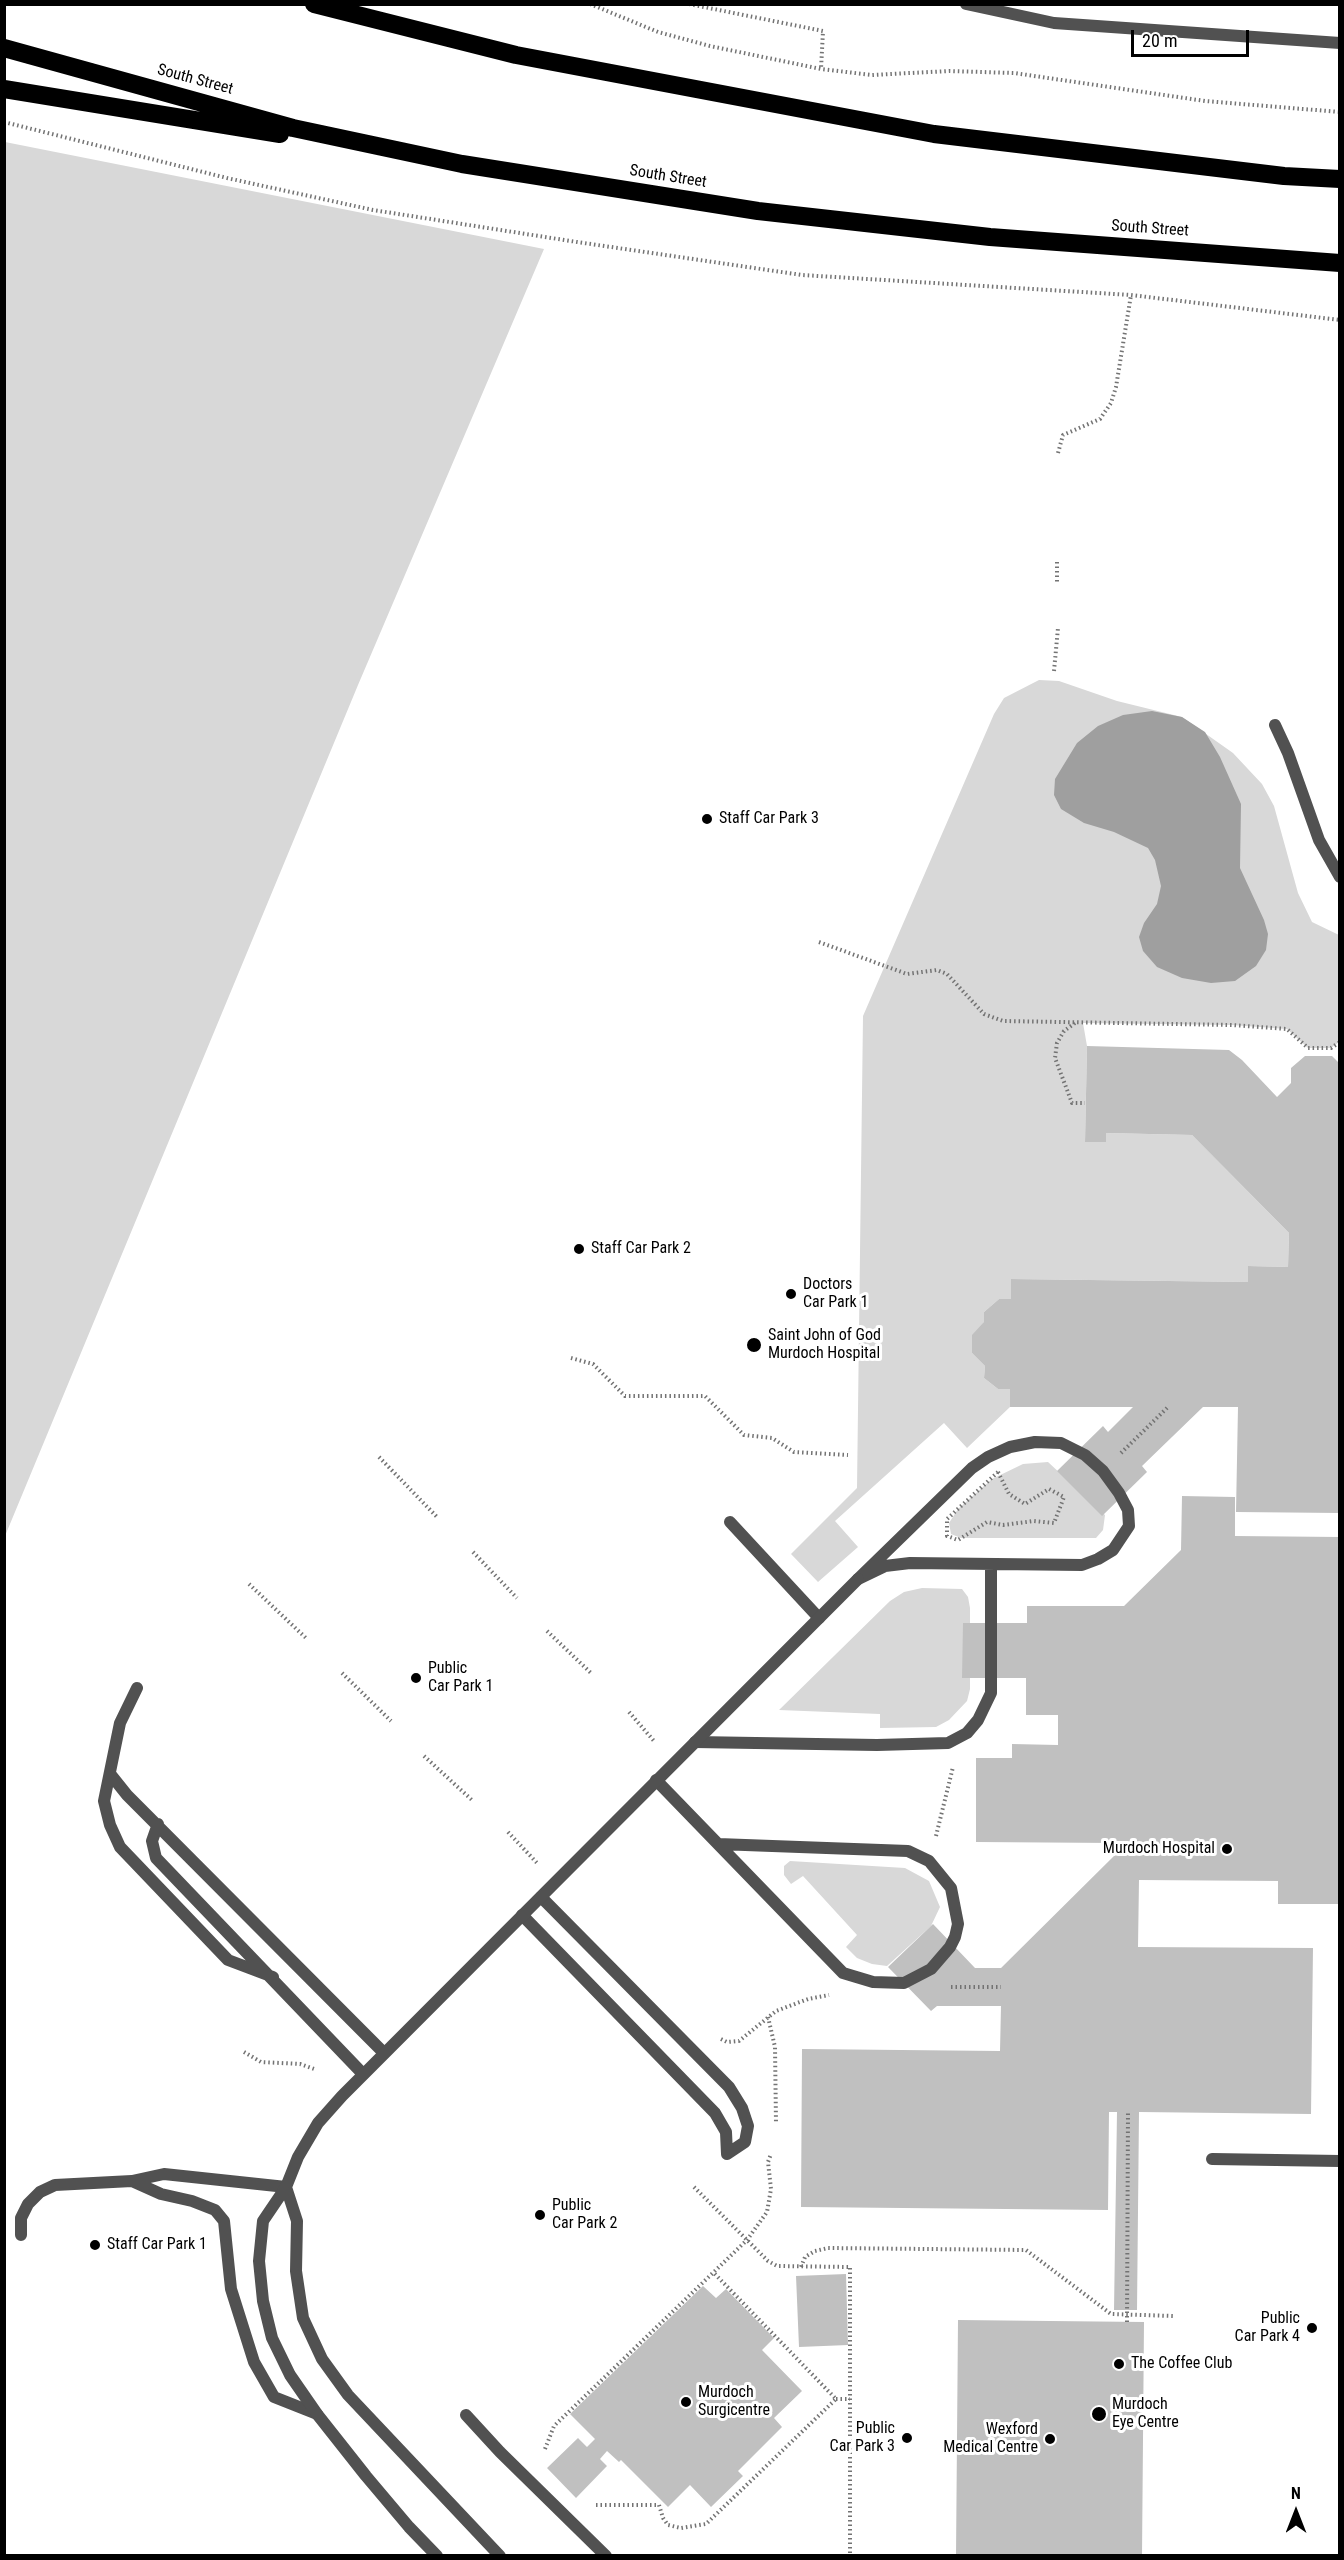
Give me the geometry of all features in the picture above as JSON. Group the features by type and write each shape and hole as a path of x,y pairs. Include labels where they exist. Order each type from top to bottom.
{"highway":[{"path":"314,4 516,55 934,134 1284,176 1340,178"},
{"name":"South Street","path":"4,48 293,128 462,164 770,213 990,237 1340,263"},
{"path":"4,89 462,164"}],"street":[{"path":"966,4 1017,10 1054,23 1340,43"},
{"path":"1275,725 1288,753 1319,840 1340,877"},
{"path":"437,2556 409,2527 316,2414 290,2375 272,2338 263,2301 259,2261 262,2221 286,2187 298,2157 318,2123 363,2074 819,1617 858,1579 972,1468 988,1456 1010,1447 1035,1442 1062,1443 1085,1455 1103,1471 1119,1492 1128,1510 1129,1526 1113,1550 1098,1559 1082,1564 910,1563 885,1566 858,1579"},
{"path":"730,1522 819,1617"},
{"path":"695,1743 876,1745 948,1743 967,1733 978,1720 991,1693 991,1564"},
{"path":"137,1688 120,1723 113,1750 111,1774 104,1801 110,1825 120,1846 228,1960 273,1977"},
{"path":"111,1774 127,1795 384,2053"},
{"path":"656,1780 718,1844 843,1973 873,1982 904,1983 931,1969 950,1947 958,1924 956,1904 951,1888 929,1861 908,1851 718,1844"},
{"path":"158,1824 152,1841 156,1858 273,1977 363,2074"},
{"path":"522,1915 716,2113 726,2132 727,2154 745,2142 748,2126 742,2108 729,2087 541,1897"},
{"path":"1212,2159 1340,2161"},
{"path":"21,2235 21,2218 28,2204 40,2192 55,2185 132,2181 164,2174 286,2187"},
{"path":"132,2181 161,2194 192,2201 215,2210 224,2222 231,2289 254,2362 274,2397 316,2414"},
{"path":"286,2187 297,2222 297,2271 303,2318 322,2359 348,2395 500,2556"},
{"path":"466,2415 500,2452 606,2556"}],"path":[{"path":"590,4 658,32 710,46 821,69 872,75 949,71 1014,73 1205,101 1340,112"},
{"path":"689,4 823,31 821,69"},
{"path":"4,122 227,178 373,210 555,239 802,275 1131,295 1340,320"},
{"path":"1058,453 1063,435 1100,419 1110,403 1116,387 1131,295"},
{"path":"1057,562 1057,584"},
{"path":"1054,671 1058,628"},
{"path":"819,942 907,974 937,970 947,974 984,1014 1003,1022 1287,1029 1308,1048 1331,1048 1340,1042"},
{"path":"1075,1022 1064,1031 1057,1043 1055,1058 1071,1102 1085,1103"},
{"path":"571,1358 593,1364 625,1396 705,1396 744,1435 772,1438 794,1452 848,1455"},
{"path":"1103,1471 1168,1407"},
{"path":"379,1457 438,1518"},
{"path":"998,1472 1009,1494 1025,1504 1049,1489 1064,1497 1054,1523 1034,1521 1003,1525 987,1522 958,1540 947,1536 947,1519 998,1472"},
{"path":"473,1552 517,1598"},
{"path":"249,1584 307,1639"},
{"path":"547,1631 592,1674"},
{"path":"342,1673 391,1721"},
{"path":"628,1712 654,1741"},
{"path":"424,1756 472,1801"},
{"path":"936,1839 954,1764"},
{"path":"508,1832 539,1865"},
{"path":"931,1969 945,1987 1001,1987"},
{"path":"718,2038 727,2042 740,2041 776,2011 808,1999 836,1994"},
{"path":"768,2017 775,2047 776,2130"},
{"path":"244,2052 261,2062 300,2064 314,2069"},
{"path":"1127,2322 1128,2112"},
{"path":"545,2449 554,2426 747,2240 767,2212 771,2189 768,2162 772,2151"},
{"path":"694,2187 768,2261 777,2266 850,2267 850,2556"},
{"path":"801,2267 805,2257 815,2251 828,2248 1026,2250 1110,2314 1173,2316"},
{"path":"713,2272 836,2399"},
{"path":"596,2505 659,2505 668,2525 681,2528 706,2524 836,2399 850,2399"}],"shaded area":[{"path":"5,142 544,249 358,685 5,1536"},
{"path":"1039,680 1059,681 1117,701 1182,717 1233,753 1262,784 1274,806 1298,893 1312,922 1339,935 1339,1042 1331,1048 1308,1048 1287,1029 1232,1025 1083,1023 1087,1046 1085,1141 1106,1142 1106,1133 1192,1135 1289,1233 1288,1267 1248,1266 1248,1282 1011,1279 1011,1299 999,1299 984,1312 984,1322 972,1353 985,1366 984,1378 998,1389 1010,1389 1010,1407 967,1448 944,1423 835,1521 858,1547 818,1582 791,1554 857,1488 863,1016 994,714 1004,698"},
{"path":"1152,711 1182,717 1205,732 1220,757 1241,804 1240,868 1268,934 1266,950 1256,966 1235,981 1211,983 1182,978 1157,967 1143,951 1139,937 1144,923 1157,904 1161,886 1155,860 1148,848 1114,832 1084,823 1061,809 1054,795 1055,779 1077,743 1098,726 1123,715"},
{"path":"1048,1462 1105,1515 1103,1530 1096,1538 961,1538 951,1534 949,1523 958,1509 992,1479 1023,1464"},
{"path":"922,1588 962,1589 968,1597 970,1689 967,1701 949,1720 936,1727 880,1728 880,1714 779,1710 890,1601 904,1592"},
{"path":"790,1861 905,1868 929,1881 940,1907 931,1926 887,1966 872,1964 857,1958 846,1947 857,1935 803,1876 791,1884 784,1875 784,1866"}],"building":[{"path":"1087,1046 1229,1050 1242,1060 1277,1097 1291,1083 1291,1068 1305,1056 1332,1056 1340,1064 1340,1513 1236,1512 1238,1407 1203,1407 1142,1466 1147,1472 1102,1516 1057,1471 1103,1426 1108,1432 1133,1407 1010,1407 1010,1389 998,1389 984,1378 985,1366 972,1353 972,1335 984,1322 984,1312 999,1299 1011,1299 1011,1279 1248,1282 1248,1266 1288,1267 1289,1233 1192,1135 1106,1133 1106,1142 1085,1142"},
{"name":"Murdoch Hospital","path":"1182,1496 1235,1497 1235,1536 1340,1537 1340,1904 1278,1904 1278,1881 1139,1880 1138,1947 1313,1948 1311,2114 1139,2112 1137,2310 1114,2310 1117,2112 1109,2112 1108,2210 801,2207 802,2049 1000,2051 1001,2006 937,2006 931,2011 888,1967 933,1924 975,1968 1001,1968 1115,1855 1115,1843 976,1842 976,1758 1012,1758 1012,1744 1058,1745 1058,1715 1026,1715 1026,1678 962,1678 963,1623 1027,1623 1027,1606 1124,1606 1181,1550"},
{"path":"846,2274 848,2345 799,2347 796,2276"},
{"name":"Murdoch Surgicentre","path":"703,2286 716,2298 726,2289 774,2338 762,2350 802,2391 774,2418 782,2427 738,2471 743,2476 711,2507 690,2485 668,2507 621,2460 619,2462 607,2451 600,2459 607,2466 576,2498 547,2468 578,2438 587,2447 595,2439 570,2414"},
{"name":"Wexford Medical Centre","path":"958,2320 1144,2322 1142,2556 956,2556"}],"place":[{"name":"Staff Car Park 3","path":"707,819"},
{"name":"Staff Car Park 2","path":"579,1249"},
{"name":"Doctors Car Park 1","path":"791,1294"},
{"name":"Saint John of God Murdoch Hospital","path":"754,1345"},
{"name":"Public Car Park 1","path":"416,1678"},
{"name":"Murdoch Hospital","path":"1227,1849"},
{"name":"Public Car Park 2","path":"540,2215"},
{"name":"Staff Car Park 1","path":"95,2245"},
{"name":"Public Car Park 4","path":"1312,2328"},
{"name":"The Coffee Club","path":"1119,2364"},
{"name":"Murdoch Surgicentre","path":"686,2402"},
{"name":"Murdoch Eye Centre","path":"1099,2414"},
{"name":"Public Car Park 3","path":"907,2438"},
{"name":"Wexford Medical Centre","path":"1050,2439"}]}
